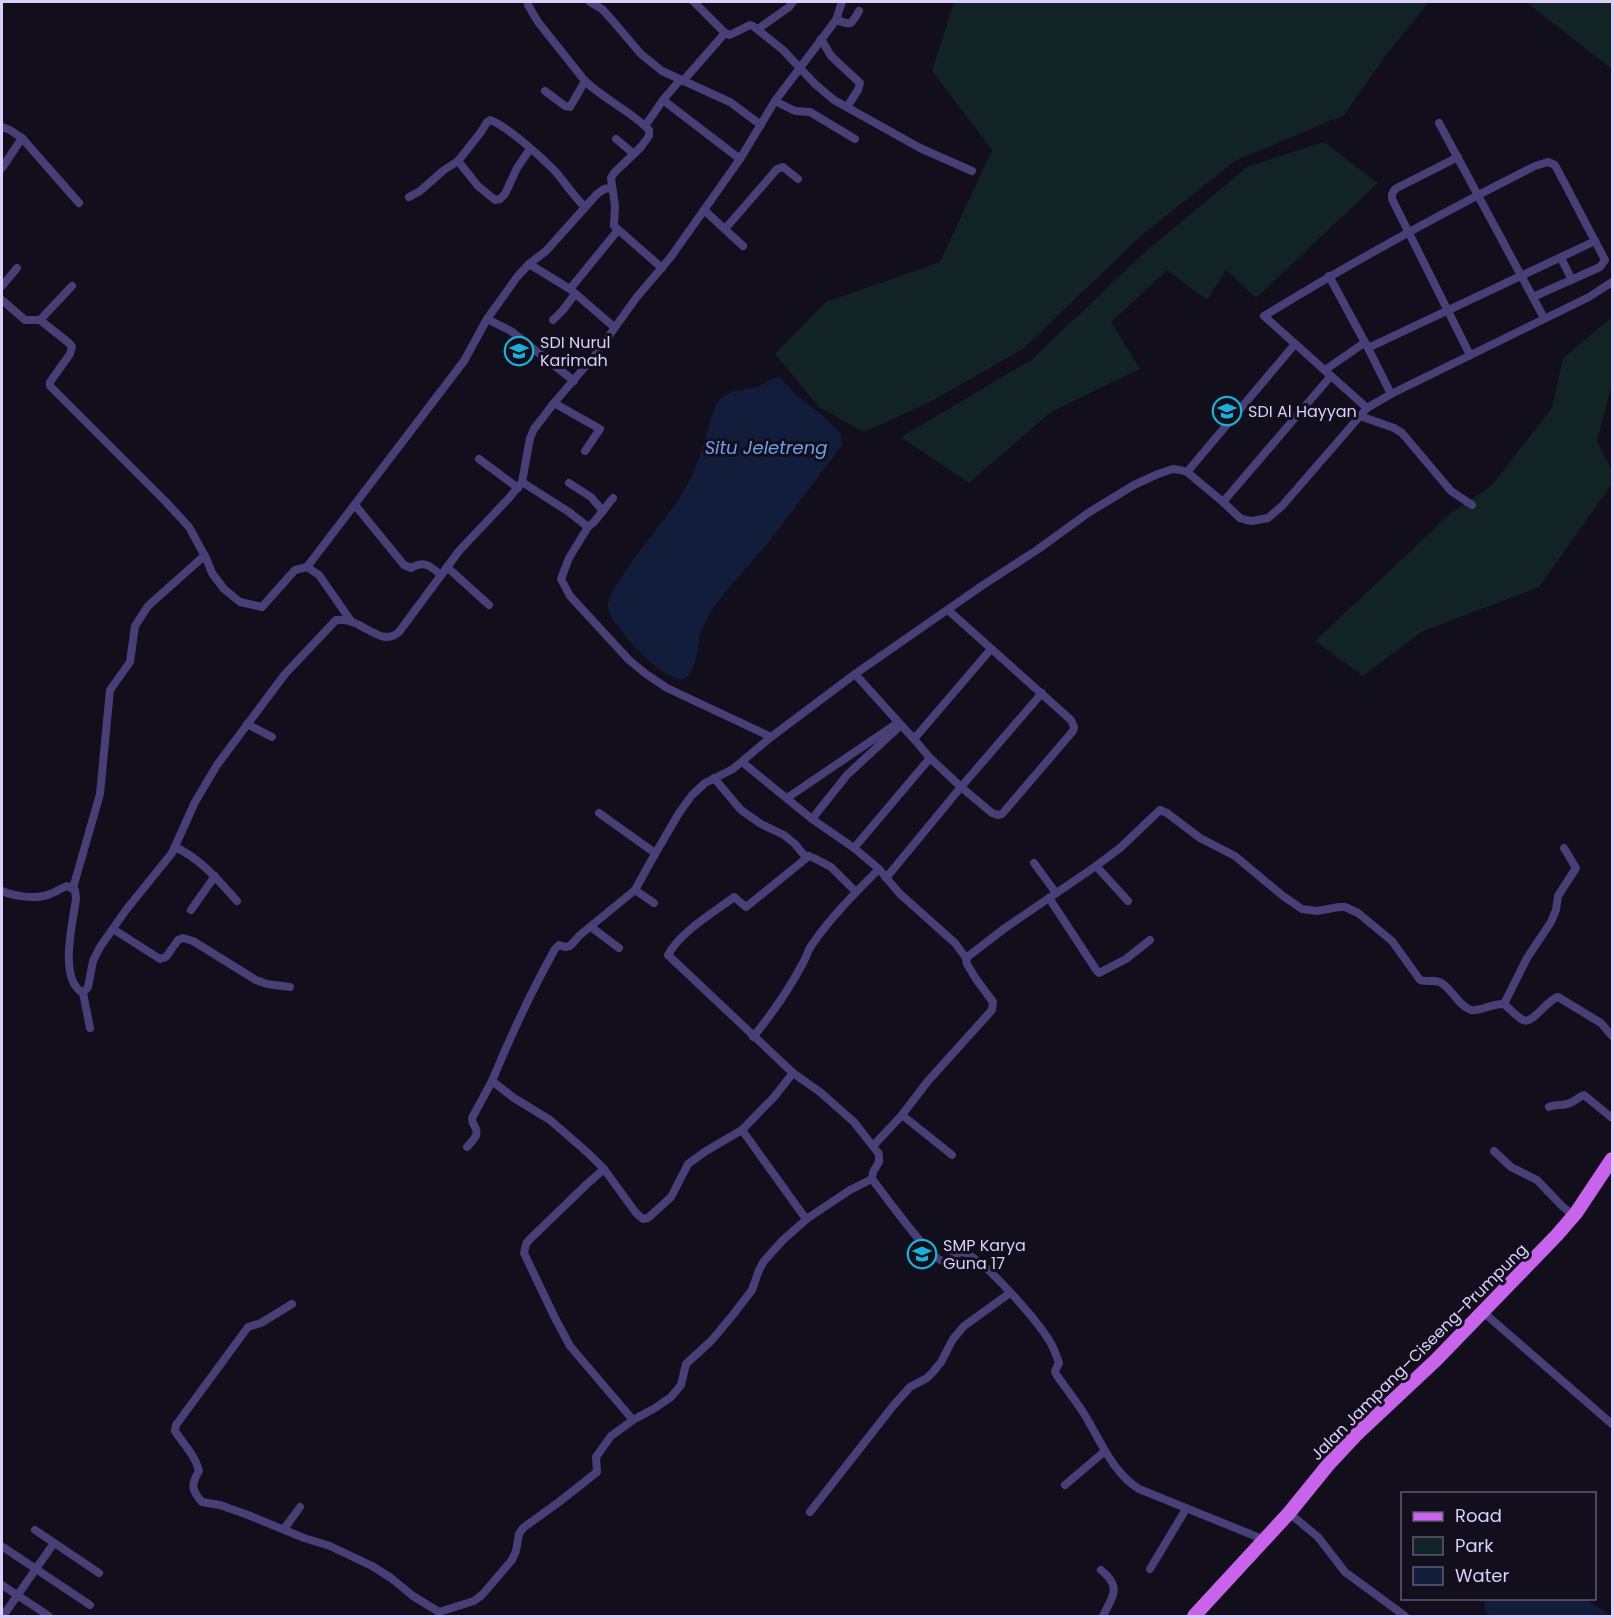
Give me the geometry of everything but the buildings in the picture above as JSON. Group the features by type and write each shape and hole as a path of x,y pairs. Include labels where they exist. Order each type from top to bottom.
{"main road":[{"name":"Jalan Jampang–Ciseeng–Prumpung","path":"1194,1617 1265,1540 1356,1435 1436,1360 1533,1261 1573,1215 1612,1159"}],"street":[{"path":"590,2 602,9 640,54 662,71 730,102 760,125"},
{"path":"602,9 610,2"},
{"path":"694,2 725,33 730,35 750,25 758,29 783,50 825,94 920,148 972,171"},
{"path":"758,29 793,2"},
{"path":"83,993 88,987 93,961 100,947 170,857 195,802 217,765 285,674 336,620 351,621 384,637 390,638 399,632 464,545 520,485 534,429 682,242 740,159 775,101 836,20 842,2"},
{"path":"528,5 538,22 585,81 628,112 648,130 649,136 612,176 610,182 615,206 614,226 662,268"},
{"path":"836,20 845,25 852,23 859,11"},
{"path":"645,126 663,100 725,33"},
{"path":"821,39 831,56 860,83 847,107"},
{"path":"545,91 565,106 570,107 585,81"},
{"path":"663,100 740,159"},
{"path":"775,101 795,111 810,112 855,139"},
{"path":"409,197 458,161 490,120 517,136 554,171 585,207"},
{"path":"1439,123 1544,318"},
{"path":"2,127 22,138 79,202"},
{"path":"2,168 22,138"},
{"path":"616,139 634,154"},
{"path":"458,161 478,186 495,200 505,194 517,168 530,149"},
{"path":"1458,158 1395,189 1392,200 1470,355"},
{"path":"1367,408 1264,316 1408,231 1540,163 1548,162 1555,165 1605,261 1597,269 1533,297"},
{"path":"725,229 777,169 783,167 798,179"},
{"path":"2,300 25,320 40,320 69,343 72,347 70,354 50,382 50,386 189,527 212,573 224,590 240,602 262,607 295,570 307,567 356,505 464,361 487,319 517,277 546,251 597,194 604,189 611,189"},
{"path":"704,210 743,246"},
{"path":"553,320 563,310 572,291 618,230"},
{"path":"1224,502 1327,373 1366,346 1448,311 1595,241"},
{"path":"1561,258 1572,280"},
{"path":"529,264 572,291 614,327"},
{"path":"2,286 17,268"},
{"path":"1329,276 1390,394"},
{"path":"467,1147 477,1133 472,1118 492,1081 512,1032 555,949 559,945 570,946 635,890 679,813 692,795 705,783 733,770 771,737 855,674 1088,513 1134,485 1168,470 1180,470 1187,472 1240,518 1259,520 1268,518 1282,506 1367,408 1390,394 1588,297 1612,282"},
{"path":"40,320 72,286"},
{"path":"487,319 511,331 574,381"},
{"path":"1187,472 1295,344"},
{"path":"554,403 600,429 585,451"},
{"path":"1360,416 1394,428 1402,434 1451,491 1472,505"},
{"path":"478,459 560,506 588,527"},
{"path":"569,483 591,497 603,511"},
{"path":"613,498 588,527 564,569 561,579 570,596 628,660 655,681 771,737"},
{"path":"356,505 404,565 411,568 424,564 441,575"},
{"path":"90,1028 83,993 78,990 73,980 69,961 76,898 73,888 100,794 110,690 130,662 135,626 148,606 204,556"},
{"path":"307,567 319,575 351,621"},
{"path":"447,567 489,605"},
{"path":"855,674 930,758 961,787 992,813 998,815 1006,811 1074,727 1071,720 1042,693 948,610"},
{"path":"914,739 991,649"},
{"path":"886,878 1042,693"},
{"path":"248,724 272,737"},
{"path":"787,798 900,724"},
{"path":"812,819 848,775 900,724"},
{"path":"854,848 930,758"},
{"path":"742,762 812,819 854,848 879,869 898,893 955,943 966,958 976,979 992,1000 992,1010 927,1081 902,1115 873,1146"},
{"path":"714,778 741,810 761,824 784,835 804,855 831,867 856,892"},
{"path":"966,958 1005,928 1096,866 1120,848 1157,812 1162,811 1200,838 1234,856 1302,909 1317,911 1345,907 1358,913 1392,941 1420,980 1443,983 1467,1008 1476,1010 1504,1004 1528,1021 1549,1001 1558,997 1601,1023 1612,1036"},
{"path":"599,813 655,853"},
{"path":"175,847 193,857 215,876 237,901"},
{"path":"1504,1004 1527,958 1551,922 1558,896 1576,868 1564,848"},
{"path":"809,856 746,907 734,897 687,933 668,955 793,1073 842,1110 854,1122 880,1158 872,1179 936,1258 945,1261 960,1252 966,1252 994,1275 1010,1293 1050,1342 1059,1363 1056,1374 1086,1417 1105,1451 1134,1486 1265,1540"},
{"path":"1034,863 1100,973 1126,959 1150,940"},
{"path":"1096,866 1128,901"},
{"path":"753,1037 785,993 818,935 879,869"},
{"path":"191,910 215,876"},
{"path":"2,891 12,895 38,896 49,895 67,886 73,888"},
{"path":"635,890 654,903"},
{"path":"591,927 619,948"},
{"path":"113,929 160,959 166,957 178,940 186,938 256,980 290,987"},
{"path":"492,1081 556,1125 588,1153 604,1169 636,1213 643,1219 648,1218 671,1197 688,1164 706,1150 742,1130 774,1097 793,1073"},
{"path":"1549,1107 1555,1104 1569,1104 1584,1095 1612,1118"},
{"path":"902,1115 952,1155"},
{"path":"742,1130 806,1219"},
{"path":"1494,1151 1511,1167 1537,1180 1573,1215"},
{"path":"604,1169 529,1240 524,1253 570,1346 633,1420"},
{"path":"292,1304 261,1323 248,1327 176,1425 175,1431 193,1455 199,1471 193,1481 194,1490 202,1502 220,1505 330,1546 372,1566 439,1614 474,1601 482,1595 512,1560 519,1534 523,1528 597,1472 596,1457 611,1436 671,1397 681,1385 686,1364 712,1340 752,1290 759,1270 772,1251 806,1219 850,1190 872,1179"},
{"path":"810,1512 893,1406 910,1387 933,1372 953,1339 964,1326 1010,1293"},
{"path":"1484,1312 1612,1424"},
{"path":"1065,1485 1105,1451"},
{"path":"284,1529 300,1507"},
{"path":"1150,1569 1186,1509"},
{"path":"1289,1513 1318,1537 1346,1572 1405,1617"},
{"path":"35,1530 99,1573"},
{"path":"3,1617 54,1543"},
{"path":"3,1547 90,1605"},
{"path":"1101,1570 1114,1584 1113,1596 1102,1617"},
{"path":"2,1585 49,1617"}],"green space":[{"path":"954,2 1429,2 1386,55 1344,115 1235,161 1142,235 1023,349 930,402 864,432 820,408 775,354 826,302 940,262 992,150 932,71"},
{"path":"1526,2 1612,2 1612,69"},
{"path":"1324,142 1378,183 1256,298 1226,270 1207,300 1167,270 1111,322 1140,369 1051,412 969,483 901,437 1031,360 1144,253 1247,167"},
{"path":"1612,317 1612,384 1597,441 1612,471 1612,484 1539,587 1423,631 1363,676 1315,641 1452,512 1492,485 1552,408 1563,358"}],"water":[{"name":"Situ Jeletreng","path":"780,377 841,434 842,444 768,543 715,606 702,629 696,660 690,673 684,679 675,678 652,663 618,627 608,607 610,598 626,570 686,487 700,456 718,402 728,394 760,386 771,379"},
{"path":"1484,1600 1587,1600 1611,1616 1489,1616"}],"place":[{"name":"SDI Nurul Karimah","path":"519,351"},
{"name":"SDI Al Hayyan","path":"1227,411"},
{"name":"SMP Karya Guna 17","path":"922,1254"}]}
